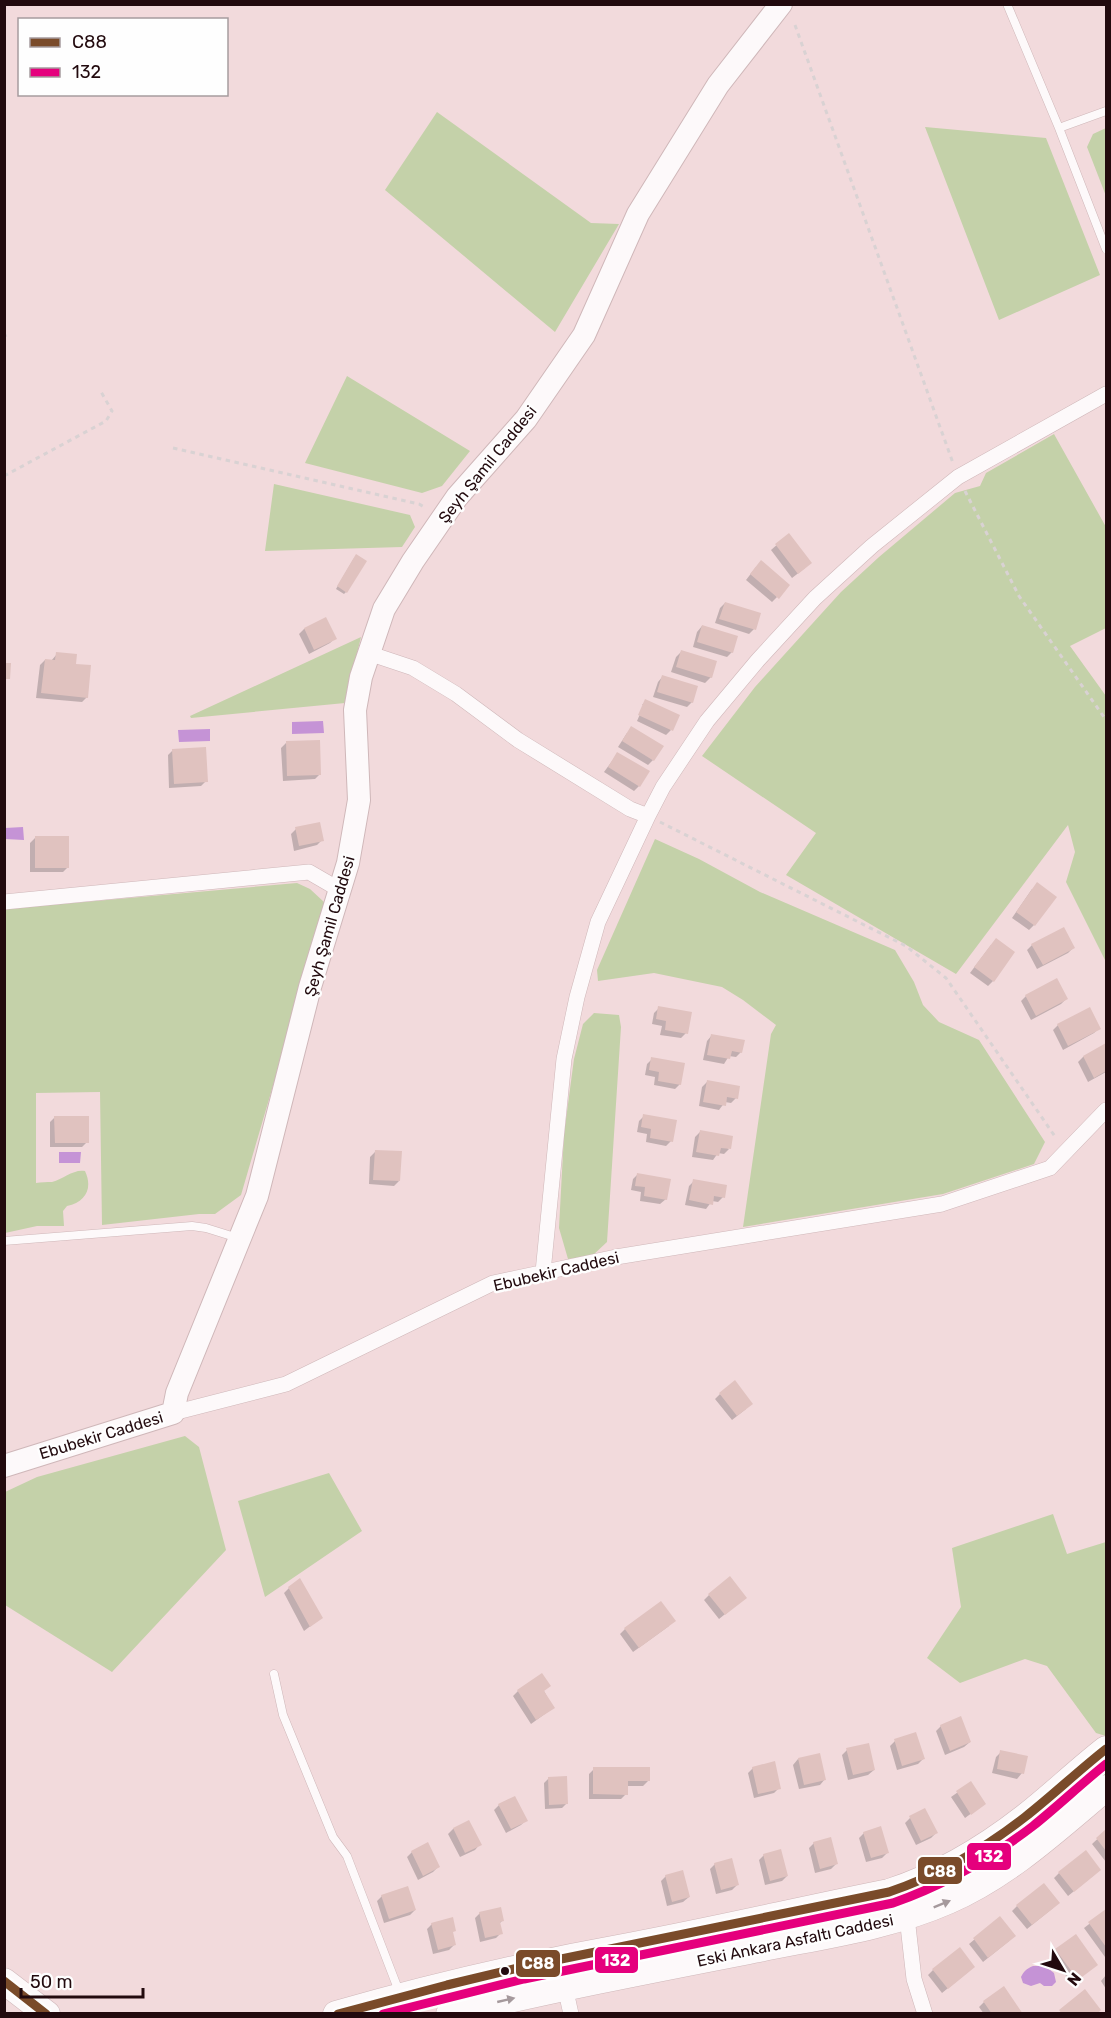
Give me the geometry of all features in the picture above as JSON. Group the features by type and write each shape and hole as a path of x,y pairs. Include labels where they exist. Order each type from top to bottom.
{"main road":[{"name":"Eski Ankara Asfaltı Caddesi","path":"336,2013 400,1995 909,1886 936,1874 994,1840 1107,1749"},
{"name":"Eski Ankara Asfaltı Caddesi","path":"448,2013 907,1917 950,1901 1002,1872 1107,1788"},
{"path":"4,1981 47,2013"}],"street":[{"name":"Şeyh Şamil Caddesi","path":"173,1413 177,1393 256,1196 310,987 348,863 358,812 355,710 368,653 384,609 413,561 457,497 526,418 584,335 638,214 718,85 781,4"},
{"path":"543,1272 564,1059 577,998 598,922 663,787 707,722 758,660 815,598 872,546 958,477 1107,394"},
{"path":"368,653 413,668 456,694 518,740 630,809 648,816"},
{"path":"4,902 309,872 340,890"},
{"name":"Ebubekir Caddesi","path":"4,1466 173,1413 286,1384 493,1283 616,1257 942,1204 1050,1168 1107,1110"},
{"path":"907,1917 914,1979 925,2013"},
{"path":"565,1987 571,2013"}],"lane":[{"path":"1007,4 1107,249"},
{"path":"1059,128 1107,111"},
{"path":"4,1241 192,1226 240,1238"},
{"path":"274,1674 283,1716 333,1837 346,1856 400,1995"}],"path":[{"path":"795,25 958,477 1019,596 1107,720"},
{"path":"4,476 106,421 112,411 100,390"},
{"path":"174,448 419,504 442,519"},
{"path":"648,816 906,946 946,978 1065,1151"}],"green space":[{"path":"437,112 591,223 619,224 555,332 385,190"},
{"path":"925,127 1046,138 1100,275 999,320"},
{"path":"1106,128 1106,196 1087,147 1093,134"},
{"path":"347,376 470,451 442,486 422,493 305,463"},
{"path":"1054,434 1106,527 1106,628 1070,646 1106,696 1106,962 1066,882 1075,852 1068,825 956,974 786,875 816,833 702,756 755,687 841,592 879,557 955,493 980,486 986,473"},
{"path":"274,484 410,515 415,527 402,547 265,551"},
{"path":"361,637 345,703 191,718 190,716"},
{"path":"655,839 699,859 760,892 895,950 914,982 923,1005 939,1022 979,1040 1045,1142 1034,1164 943,1194 743,1227 771,1034 776,1025 722,987 654,973 598,981 597,970"},
{"path":"297,883 310,889 324,902 323,915 241,1195 215,1214 102,1225 100,1092 36,1093 36,1183 52,1182 76,1171 85,1171 88,1188 83,1198 67,1206 63,1211 64,1226 37,1226 5,1233 5,909"},
{"path":"594,1013 619,1015 621,1027 607,1242 592,1256 568,1259 559,1228 564,1134 574,1059 583,1024"},
{"path":"185,1436 199,1447 226,1550 112,1672 5,1605 5,1492 37,1477"},
{"path":"329,1473 362,1531 265,1597 238,1501"},
{"path":"1053,1514 1067,1554 1106,1542 1106,1736 1096,1733 1047,1666 1025,1659 960,1683 927,1658 961,1607 952,1548"},
{"path":"1106,1765 1106,1777 1009,1856 966,1882 890,1913 805,1930 803,1921 1019,1836"},
{"path":"778,1927 779,1935 406,2013 373,2014 418,2001"}],"shaded area":[{"path":"323,721 324,733 292,734 292,722"},
{"path":"210,729 210,741 179,742 178,730"},
{"path":"23,827 24,840 5,839 5,828"},
{"path":"59,1152 81,1152 80,1163 59,1163"},
{"path":"1033,1966 1045,1966 1054,1973 1056,1982 1052,1986 1044,1986 1040,1983 1031,1986 1023,1983 1022,1975"}],"building":[{"path":"789,533 812,563 798,574 775,544"},
{"path":"356,554 367,561 347,593 337,586"},
{"path":"761,560 790,585 779,599 750,574"},
{"path":"725,602 761,613 756,630 719,619"},
{"path":"326,617 337,639 314,650 304,628"},
{"path":"702,625 738,636 733,653 697,642"},
{"path":"681,650 717,661 712,678 676,667"},
{"path":"56,652 77,654 76,664 91,665 88,698 41,693 45,659 55,660"},
{"path":"4,663 11,663 10,679 4,679"},
{"path":"662,675 698,686 693,703 657,692"},
{"path":"645,699 680,715 673,731 638,715"},
{"path":"631,726 664,746 654,761 622,741"},
{"path":"320,740 321,775 287,776 286,741"},
{"path":"206,747 208,782 174,784 172,749"},
{"path":"617,752 650,771 640,787 608,767"},
{"path":"320,822 324,841 299,846 295,827"},
{"path":"35,836 69,836 69,868 35,868"},
{"path":"1037,882 1057,897 1035,926 1016,912"},
{"path":"1064,927 1075,948 1043,965 1031,944"},
{"path":"996,938 1015,952 994,982 974,967"},
{"path":"1057,978 1068,999 1036,1016 1025,995"},
{"path":"658,1006 692,1012 688,1034 665,1030 666,1021 656,1019"},
{"path":"1090,1007 1101,1029 1068,1046 1057,1024"},
{"path":"711,1034 745,1040 742,1053 732,1051 730,1059 707,1055"},
{"path":"1106,1043 1106,1071 1094,1078 1083,1056"},
{"path":"651,1057 685,1063 681,1085 658,1081 659,1072 649,1070"},
{"path":"707,1080 740,1086 738,1099 727,1097 726,1106 703,1102"},
{"path":"643,1114 677,1120 673,1142 650,1138 651,1129 641,1127"},
{"path":"54,1116 89,1116 89,1143 55,1143"},
{"path":"700,1130 733,1136 731,1149 721,1148 719,1156 696,1152"},
{"path":"375,1150 402,1151 400,1181 373,1180"},
{"path":"637,1173 671,1179 667,1200 644,1196 645,1187 635,1186"},
{"path":"693,1179 727,1185 725,1198 714,1196 713,1205 689,1200"},
{"path":"735,1380 753,1404 737,1416 719,1393"},
{"path":"730,1576 747,1598 725,1615 708,1594"},
{"path":"300,1578 323,1618 310,1627 288,1587"},
{"path":"661,1601 676,1621 639,1648 624,1628"},
{"path":"542,1673 551,1686 544,1691 555,1708 536,1720 517,1690"},
{"path":"961,1716 971,1742 950,1751 940,1725"},
{"path":"916,1732 925,1759 902,1766 894,1739"},
{"path":"869,1743 875,1770 853,1775 846,1748"},
{"path":"1000,1750 1028,1756 1024,1774 997,1769"},
{"path":"820,1753 826,1780 804,1785 798,1758"},
{"path":"775,1761 781,1789 758,1794 752,1767"},
{"path":"593,1767 650,1767 650,1781 628,1781 628,1795 593,1794"},
{"path":"567,1776 568,1804 549,1805 548,1777"},
{"path":"971,1781 986,1804 971,1815 956,1791"},
{"path":"515,1796 528,1821 511,1829 498,1804"},
{"path":"925,1808 938,1833 921,1841 909,1816"},
{"path":"469,1820 482,1845 465,1853 453,1828"},
{"path":"881,1826 889,1853 871,1858 863,1832"},
{"path":"1106,1829 1106,1851 1096,1838"},
{"path":"831,1837 838,1864 820,1869 813,1842"},
{"path":"428,1842 440,1867 423,1876 411,1851"},
{"path":"781,1849 788,1876 770,1881 763,1854"},
{"path":"1086,1850 1101,1870 1074,1892 1058,1872"},
{"path":"732,1858 739,1885 721,1890 714,1863"},
{"path":"683,1870 690,1897 672,1902 665,1875"},
{"path":"1044,1883 1060,1903 1032,1925 1016,1905"},
{"path":"408,1886 416,1910 389,1919 381,1895"},
{"path":"501,1907 504,1921 500,1922 503,1934 485,1938 479,1912"},
{"path":"1106,1909 1106,1947 1088,1922"},
{"path":"1000,1916 1016,1936 988,1958 973,1938"},
{"path":"453,1917 456,1945 438,1950 431,1923"},
{"path":"1076,1934 1098,1965 1078,1980 1055,1949"},
{"path":"960,1947 975,1967 948,1989 932,1969"},
{"path":"1004,1986 1023,2014 992,2014 983,2001"},
{"path":"1085,1989 1101,2010 1097,2014 1062,2014 1059,2010"}],"transit line":[{"name":"C88","path":"338,2014 522,1967 889,1892 943,1869 993,1840 1035,1809 1106,1749"},
{"name":"132","path":"383,2014 524,1979 893,1903 966,1870 1000,1849 1033,1826 1106,1764"},
{"name":"C88","path":"4,1981 46,2014"}]}
